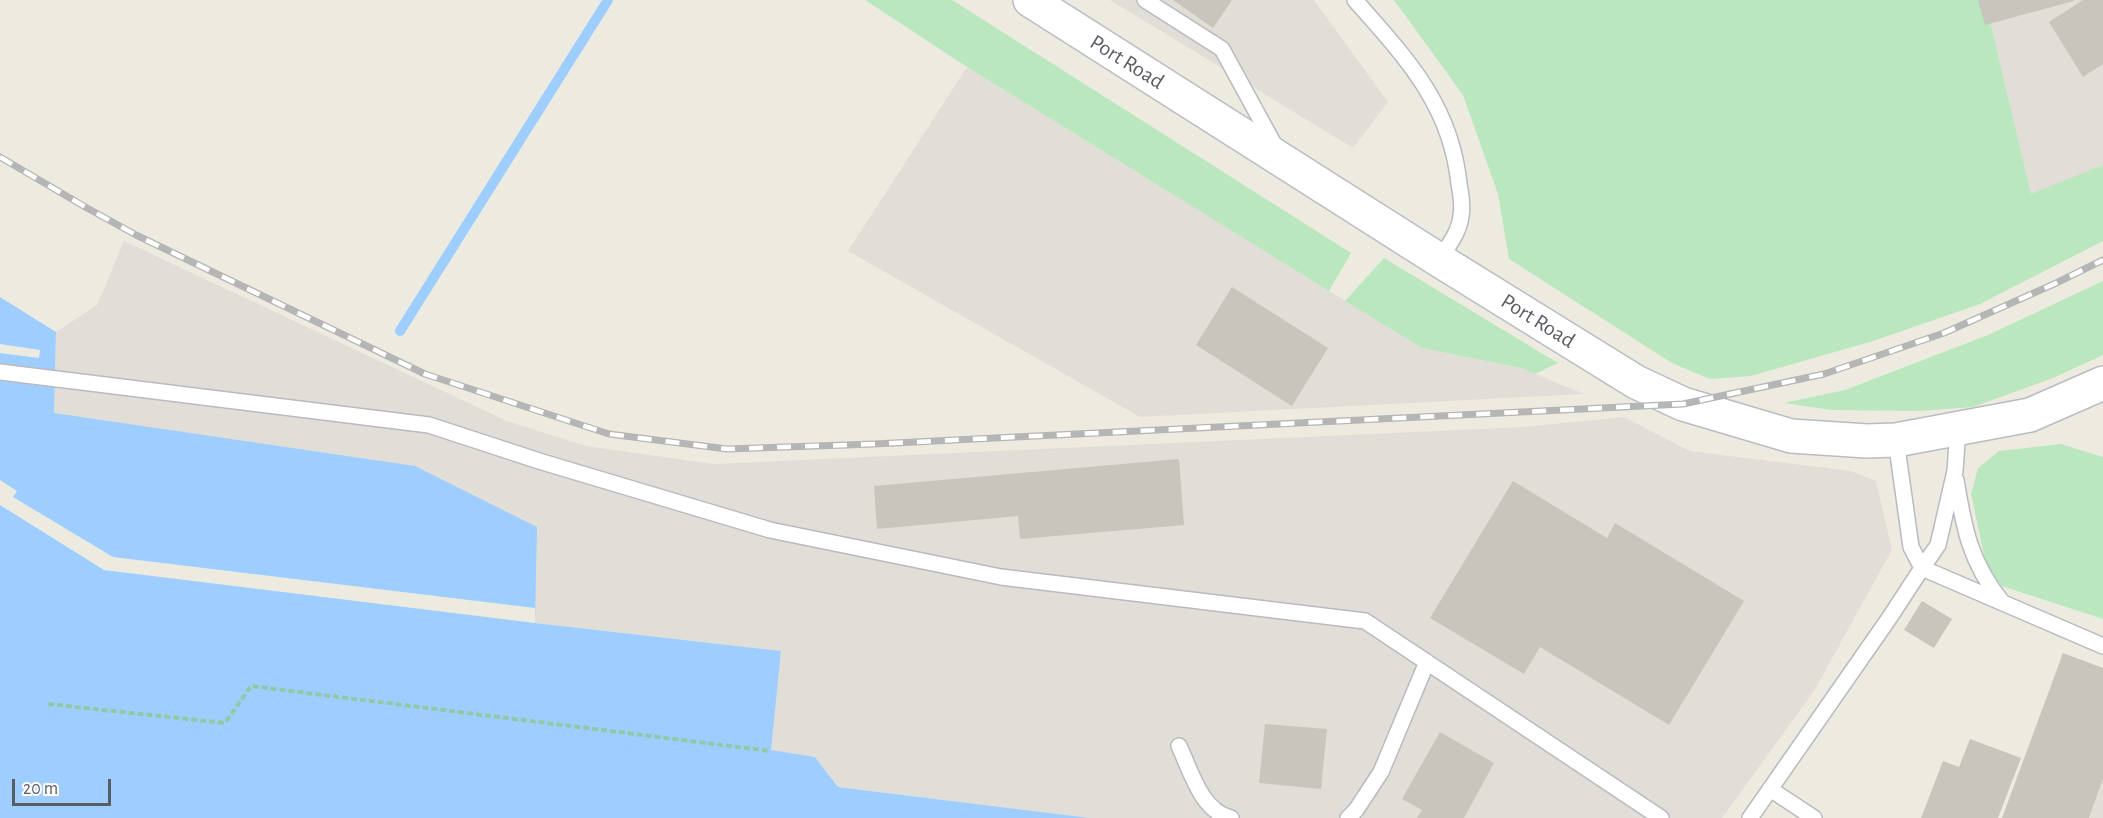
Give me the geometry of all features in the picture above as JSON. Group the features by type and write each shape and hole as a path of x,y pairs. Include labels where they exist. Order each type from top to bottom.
{"main road":[{"name":"Port Road","path":"1030,0 1439,260 1636,382 1683,404 1791,436 1867,441 1896,440 2030,415 2103,383"}],"lane":[{"path":"1145,0 1222,49 1284,162"},
{"path":"1355,0 1396,45 1422,80 1438,108 1450,139 1458,169 1462,215 1457,232 1439,260"},
{"path":"0,372 429,425 539,461 770,530 1001,577 1365,621 1661,818"},
{"path":"1750,818 1938,545 1955,471 1958,428"},
{"path":"1896,440 1911,547 1922,568 2103,646"},
{"path":"1955,471 1965,532 1978,566 2003,603"},
{"path":"1348,818 1356,810 1381,772 1427,662"},
{"path":"1179,746 1209,806 1220,815 1231,818"},
{"path":"1770,789 1814,818"}],"path":[{"path":"48,704 225,723 251,686 771,751"}],"shaded area":[{"path":"1110,0 1314,0 1388,102 1353,148"},
{"path":"1985,0 2103,0 2103,165 2031,195"},
{"path":"967,67 1422,348 1521,368 1584,394 1140,417 848,251"},
{"path":"124,241 507,421 586,446 714,464 1523,427 1624,417 1690,451 1851,471 1876,481 1892,550 1814,691 1722,818 1090,818 838,787 815,757 770,751 781,651 535,623 54,413 56,332 97,305"},
{"path":"2103,780 2103,818 2089,818"}],"green space":[{"path":"865,0 952,0 1351,253 1329,291 967,67"},
{"path":"1394,0 1985,0 2031,194 2103,165 2103,241 1980,304 1873,341 1751,376 1710,379 1672,363 1509,259 1498,194 1463,95"},
{"path":"1384,258 1558,363 1535,374 1521,368 1422,348 1345,301"},
{"path":"2103,281 2103,355 2053,378 1973,407 1918,411 1831,410 1784,403 1845,390 1988,335"},
{"path":"2061,444 2103,457 2103,619 2002,586 1987,569 1971,494 1978,468 1999,451"}],"water":[{"path":"0,297 56,332 54,413 415,466 537,527 535,623 781,651 771,750 815,757 838,787 1090,818 0,818"}],"pier":[{"path":"0,344 40,350 39,358 0,353"},
{"path":"0,480 17,491 13,497 113,557 535,608 535,623 104,570 0,505"}],"building":[{"path":"1173,0 1232,0 1213,28"},
{"path":"1978,0 2074,0 2074,1 1985,25"},
{"path":"2083,0 2103,0 2103,64 2083,77 2049,22"},
{"path":"1232,287 1328,348 1292,406 1196,345"},
{"path":"1179,459 1184,525 1020,539 1018,516 877,529 874,486"},
{"path":"1513,481 1607,538 1615,523 1744,601 1669,725 1540,647 1524,674 1430,618"},
{"path":"1922,601 1952,619 1934,648 1904,630"},
{"path":"2063,653 2103,668 2103,779 2089,818 2002,818"},
{"path":"1265,724 1327,729 1321,789 1259,783"},
{"path":"1440,732 1494,763 1464,818 1417,818 1422,810 1402,799"},
{"path":"1970,739 2021,758 1998,818 1921,818 1943,761 1959,767"}],"waterway":[{"path":"400,331 608,0"}],"railway":[{"path":"0,157 136,235 425,374 609,434 727,449 874,444 1683,404 1824,374 1944,333 2103,260"}]}
